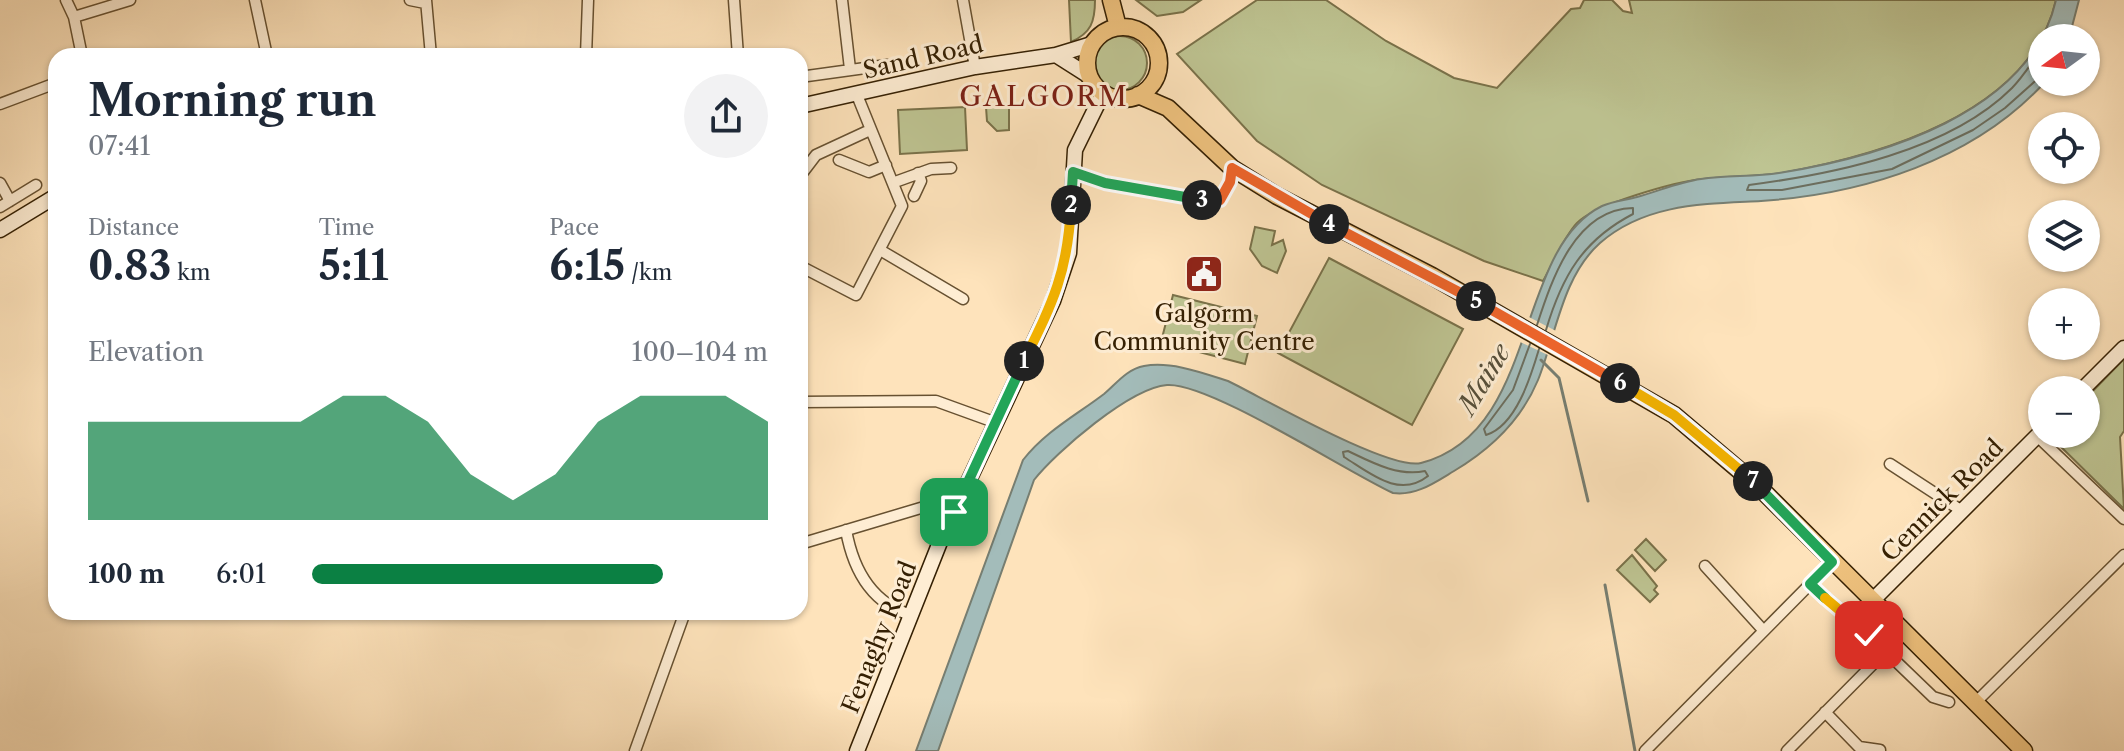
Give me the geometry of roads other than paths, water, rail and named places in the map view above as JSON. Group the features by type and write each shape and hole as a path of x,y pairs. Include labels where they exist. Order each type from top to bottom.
{"main road":[{"path":"1111,0 1118,27"},
{"path":"1159,68 1150,87 1138,95 1122,99 1103,93 1089,76 1088,55 1092,44 1107,30 1118,27 1140,31 1149,38 1159,57 1168,108"},
{"path":"1138,95 1168,108 1232,168 1289,203 1502,316 1674,415 1706,439 1873,600 2015,748"}],"street":[{"path":"66,0 74,17 80,48"},
{"path":"74,17 130,0"},
{"path":"255,0 265,48"},
{"path":"410,0 426,2 430,48"},
{"path":"586,48 588,0"},
{"path":"734,0 737,48"},
{"path":"842,0 850,69"},
{"path":"963,0 975,67"},
{"name":"Sand Road","path":"808,104 975,67 1056,55 1092,44"},
{"path":"1056,55 1089,76"},
{"path":"808,76 887,65"},
{"path":"0,104 48,86"},
{"name":"Fenaghy Road","path":"857,751 911,615 994,422 1053,301 1065,265 1075,150 1103,93"},
{"path":"808,270 856,295 902,206 895,182 857,95"},
{"path":"808,166 816,155 870,130"},
{"path":"839,160 869,172 886,165"},
{"path":"895,182 918,173 951,168"},
{"path":"1073,172 1105,183 1209,202 1220,200 1226,191 1232,168"},
{"path":"914,196 921,181 918,173"},
{"path":"0,183 5,204 36,185"},
{"path":"0,230 48,201"},
{"path":"880,250 963,299"},
{"path":"2096,376 2124,348"},
{"path":"808,402 936,401 994,422"},
{"name":"Cennick Road","path":"1873,600 2028,446"},
{"path":"2054,448 2124,519"},
{"path":"1890,464 1962,511"},
{"path":"808,542 924,507"},
{"path":"846,530 851,556 868,588 897,611 911,615"},
{"path":"1975,703 2124,555"},
{"path":"1645,751 1832,562"},
{"path":"1705,566 1763,630"},
{"path":"1810,584 1933,697 1949,702"},
{"path":"635,751 682,620"},
{"path":"1787,751 1885,652"},
{"path":"1825,712 1859,747 1880,750"}],"water":[{"path":"2056,0 2079,0 2073,24 2047,24"},
{"path":"2028,57 2028,96 2030,96 2017,109 1985,133 1915,168 1877,181 1800,197 1677,208 1637,220 1618,230 1600,243 1577,272 1568,289 1538,380 1514,421 1480,453 1425,488 1409,493 1393,493 1245,412 1187,388 1167,385 1152,389 1114,409 1076,438 1034,480 938,751 916,751 1023,460 1051,432 1127,374 1144,366 1176,366 1228,381 1356,445 1383,456 1421,463 1459,445 1487,416 1507,380 1553,260 1574,228 1602,206 1693,180 1769,174 1861,155 1945,123 1983,101 2016,73"}],"waterway":[{"path":"1541,360 1559,378 1588,501"},
{"path":"1605,585 1635,751"}],"place":[{"name":"Galgorm Community Centre","path":"1204,274"}],"district":[{"name":"GALGORM","path":"1044,96"}],"water label":[{"name":"Maine","path":"1484,379"}]}
